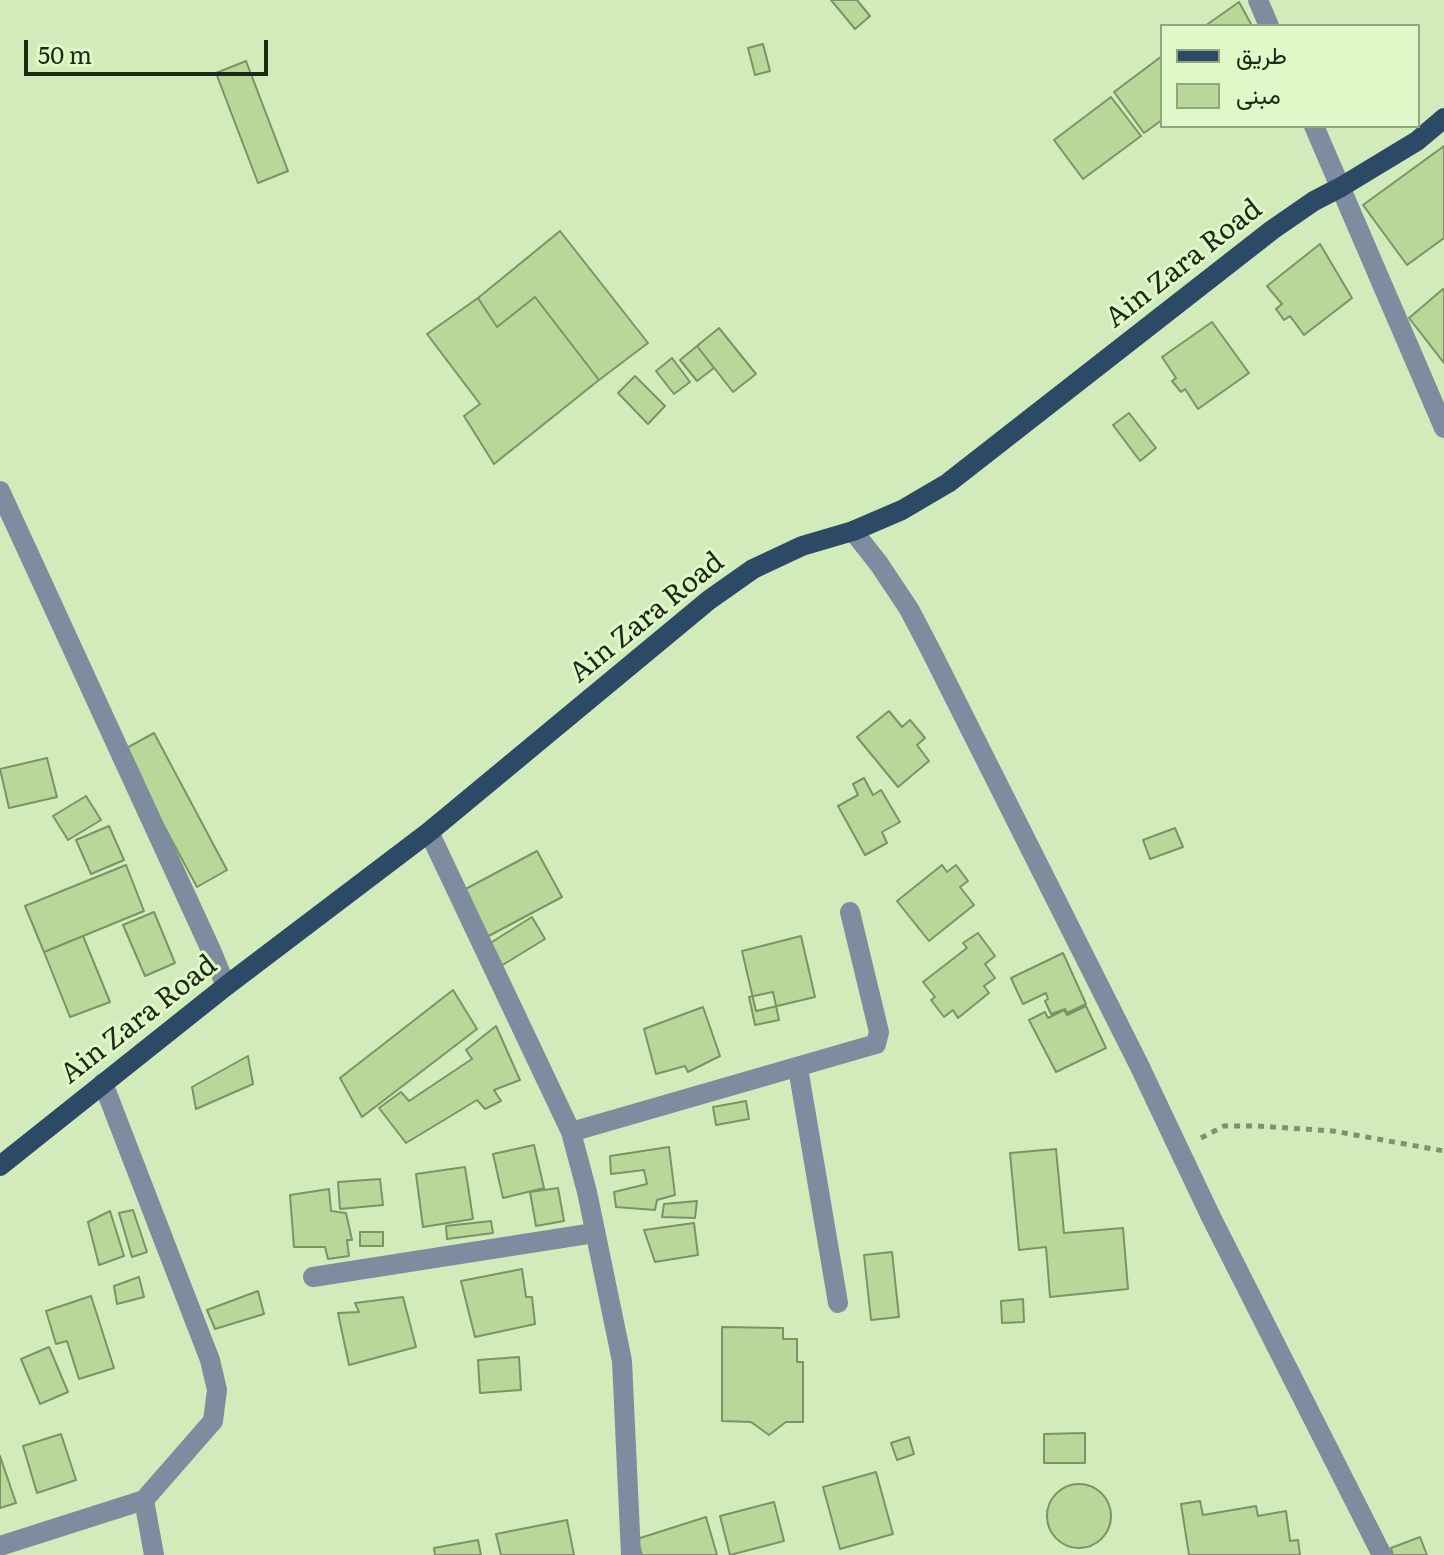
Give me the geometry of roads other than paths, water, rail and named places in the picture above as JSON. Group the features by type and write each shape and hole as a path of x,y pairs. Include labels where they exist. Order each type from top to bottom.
{"main road":[{"name":"Ain Zara Road","path":"0,1166 226,986 429,832 709,600 753,569 802,546 853,531 902,510 948,483 1272,230 1314,201 1417,141 1444,118"}],"street":[{"path":"1258,0 1268,24"},
{"path":"1315,128 1443,423"},
{"path":"0,491 226,986"},
{"path":"853,531 909,609 931,651 1382,1555"},
{"path":"429,832 571,1132 587,1192 622,1361 631,1555"},
{"path":"571,1132 876,1044 879,1032 850,912"},
{"path":"798,1068 838,1303"},
{"path":"0,1546 144,1500 213,1421 217,1390 210,1360 103,1083"},
{"path":"313,1277 594,1233"},
{"path":"144,1500 154,1555"}]}
